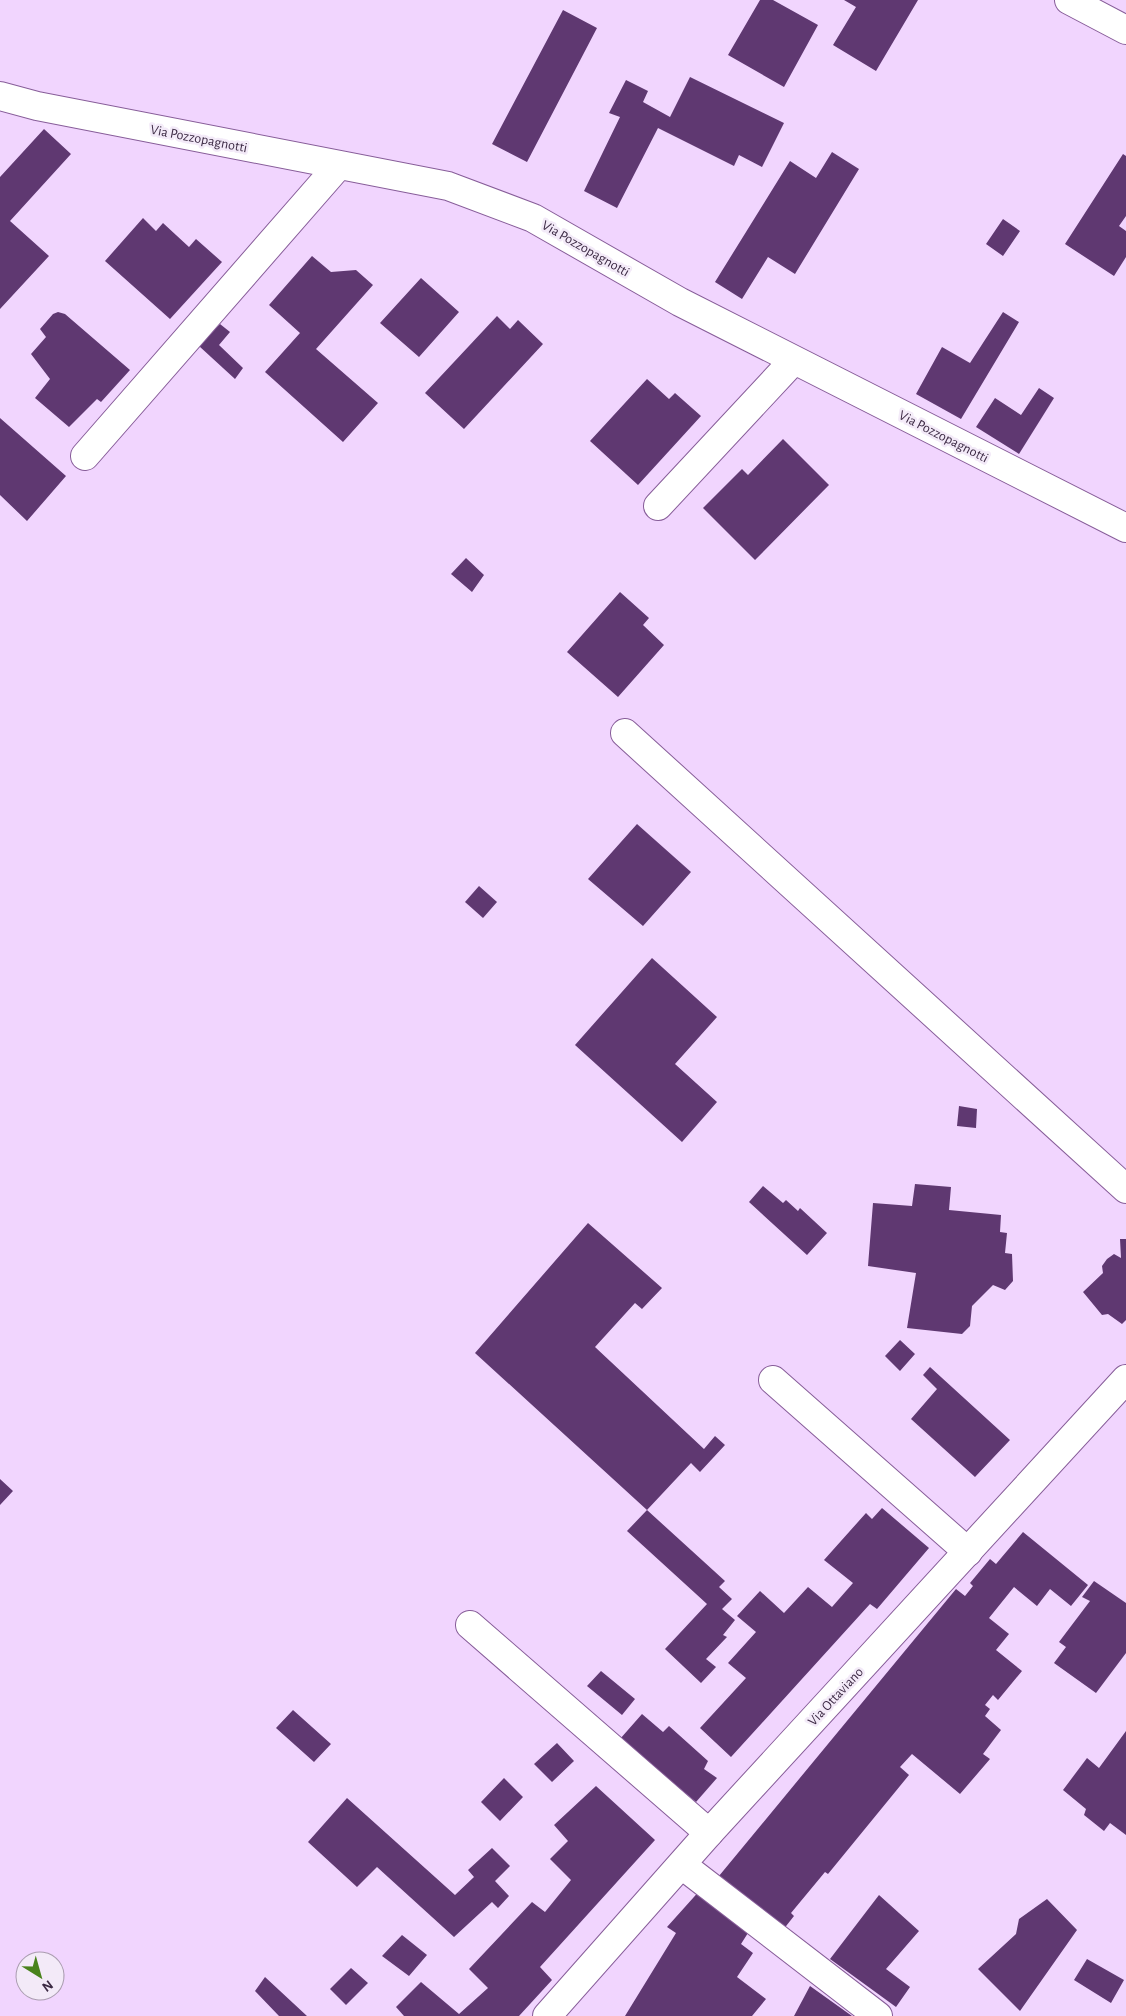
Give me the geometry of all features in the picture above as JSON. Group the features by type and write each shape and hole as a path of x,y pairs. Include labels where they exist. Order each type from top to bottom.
{"street":[{"path":"1069,0 1126,30"},
{"name":"Via Pozzopagnotti","path":"0,96 37,106 448,186 534,218 680,302 1126,528"},
{"path":"85,456 339,166"},
{"path":"658,506 794,360"},
{"path":"625,734 1126,1188"},
{"name":"Via Ottaviano","path":"548,2016 709,1833 1126,1379"},
{"path":"773,1380 968,1552"},
{"path":"470,1625 709,1833"},
{"path":"682,1865 878,2016"}],"building":[{"path":"760,0 773,0 818,25 784,87 728,55"},
{"path":"844,0 918,0 876,71 833,45 856,7"},
{"path":"563,10 597,28 527,162 492,144"},
{"path":"690,77 784,123 762,167 739,155 734,166 658,128 617,208 584,191 620,117 609,113 626,80 648,91 643,102 670,117"},
{"path":"44,129 71,154 10,221 49,256 0,309 0,177"},
{"path":"832,152 859,169 795,274 768,257 742,299 715,282 790,161 816,178"},
{"path":"1123,154 1126,156 1126,216 1119,226 1126,231 1126,257 1114,276 1065,244"},
{"path":"143,218 156,231 163,223 189,247 196,239 222,262 170,319 105,261"},
{"path":"1003,219 1020,231 1003,256 986,244"},
{"path":"312,256 331,272 356,270 373,285 316,349 378,403 343,442 265,372 300,333 269,305"},
{"path":"421,278 459,312 419,357 380,323"},
{"path":"58,312 65,314 130,370 101,402 97,399 69,427 35,398 50,379 31,354 46,337 40,329 53,314"},
{"path":"1003,312 1019,322 961,419 916,394 942,347 970,363"},
{"path":"497,316 510,329 518,320 543,344 464,429 425,393"},
{"path":"220,324 230,332 219,345 243,368 235,379 199,346"},
{"path":"647,379 669,399 675,393 701,416 638,485 590,441"},
{"path":"1039,388 1054,398 1019,454 976,427 995,398 1021,415"},
{"path":"0,418 66,476 27,521 0,495"},
{"path":"783,439 829,485 755,560 703,508 742,469 748,475"},
{"path":"466,558 484,575 472,592 451,574"},
{"path":"620,592 649,618 643,625 664,645 618,697 567,652"},
{"path":"637,824 691,872 643,926 588,879"},
{"path":"479,886 497,902 483,918 465,902"},
{"path":"652,958 717,1017 675,1064 717,1102 682,1142 575,1045"},
{"path":"959,1106 977,1109 976,1128 957,1126"},
{"path":"915,1184 951,1187 949,1210 1001,1215 1000,1232 1007,1233 1005,1253 1012,1254 1013,1281 1005,1290 993,1285 972,1306 970,1326 962,1334 907,1328 916,1273 868,1266 873,1203 912,1206"},
{"path":"763,1186 783,1203 786,1200 798,1211 800,1208 827,1233 807,1255 749,1202"},
{"path":"588,1223 662,1288 642,1309 635,1303 595,1347 704,1449 715,1436 725,1445 700,1472 691,1463 647,1510 475,1353"},
{"path":"1120,1239 1126,1239 1126,1320 1122,1324 1108,1314 1102,1315 1083,1292 1103,1273 1102,1266 1107,1259 1114,1254 1121,1258"},
{"path":"900,1340 915,1354 900,1371 885,1356"},
{"path":"930,1367 1010,1440 975,1477 911,1419 937,1389 923,1375"},
{"path":"0,1479 13,1491 0,1505"},
{"path":"882,1508 929,1548 877,1609 870,1604 731,1757 700,1728 746,1678 728,1663 756,1632 737,1616 760,1591 784,1613 808,1587 832,1607 853,1583 824,1560 866,1513 872,1519"},
{"path":"647,1510 725,1581 719,1587 732,1599 722,1609 735,1620 723,1635 727,1637 706,1659 716,1667 701,1683 665,1649 707,1604 627,1531"},
{"path":"1023,1532 1088,1585 1071,1606 1050,1589 1037,1606 1014,1587 989,1618 1009,1634 996,1650 1022,1671 998,1700 993,1695 985,1705 990,1709 985,1716 1001,1730 983,1754 990,1759 960,1794 912,1754 900,1767 909,1775 828,1874 825,1872 791,1913 794,1916 779,1935 714,1882 956,1589 965,1596 973,1586 970,1583 990,1559 996,1564"},
{"path":"1094,1581 1126,1603 1126,1653 1096,1693 1054,1663 1066,1647 1059,1642 1090,1601 1082,1597"},
{"path":"601,1671 635,1699 622,1715 587,1686"},
{"path":"293,1710 331,1744 314,1762 276,1728"},
{"path":"642,1714 663,1732 669,1726 708,1761 704,1769 717,1778 696,1802 620,1739"},
{"path":"1126,1731 1126,1835 1110,1823 1104,1831 1084,1815 1086,1809 1063,1790 1087,1758 1099,1768"},
{"path":"557,1743 574,1761 552,1782 534,1764"},
{"path":"504,1778 523,1797 500,1821 481,1802"},
{"path":"596,1786 655,1840 540,1967 552,1980 519,2016 404,2016 396,2007 421,1982 459,2014 488,1988 469,1969 532,1902 545,1912 571,1880 550,1859 568,1841 554,1825"},
{"path":"347,1798 455,1895 474,1877 468,1870 492,1848 510,1866 495,1881 509,1896 498,1908 492,1902 454,1937 377,1867 357,1887 308,1842"},
{"path":"702,1888 753,1925 741,1944 753,1953 737,1977 766,1999 752,2016 625,2016 676,1933 667,1927"},
{"path":"879,1895 919,1931 886,1969 910,1987 896,2007 830,1959"},
{"path":"1047,1899 1077,1930 1020,2011 978,1969 1016,1934 1019,1919"},
{"path":"402,1935 427,1955 409,1976 382,1956"},
{"path":"1087,1959 1124,1980 1111,2003 1074,1980"},
{"path":"351,1968 368,1983 346,2005 330,1989"},
{"path":"265,1977 307,2016 279,2016 255,1991"},
{"path":"810,1986 852,2016 794,2016"}]}
